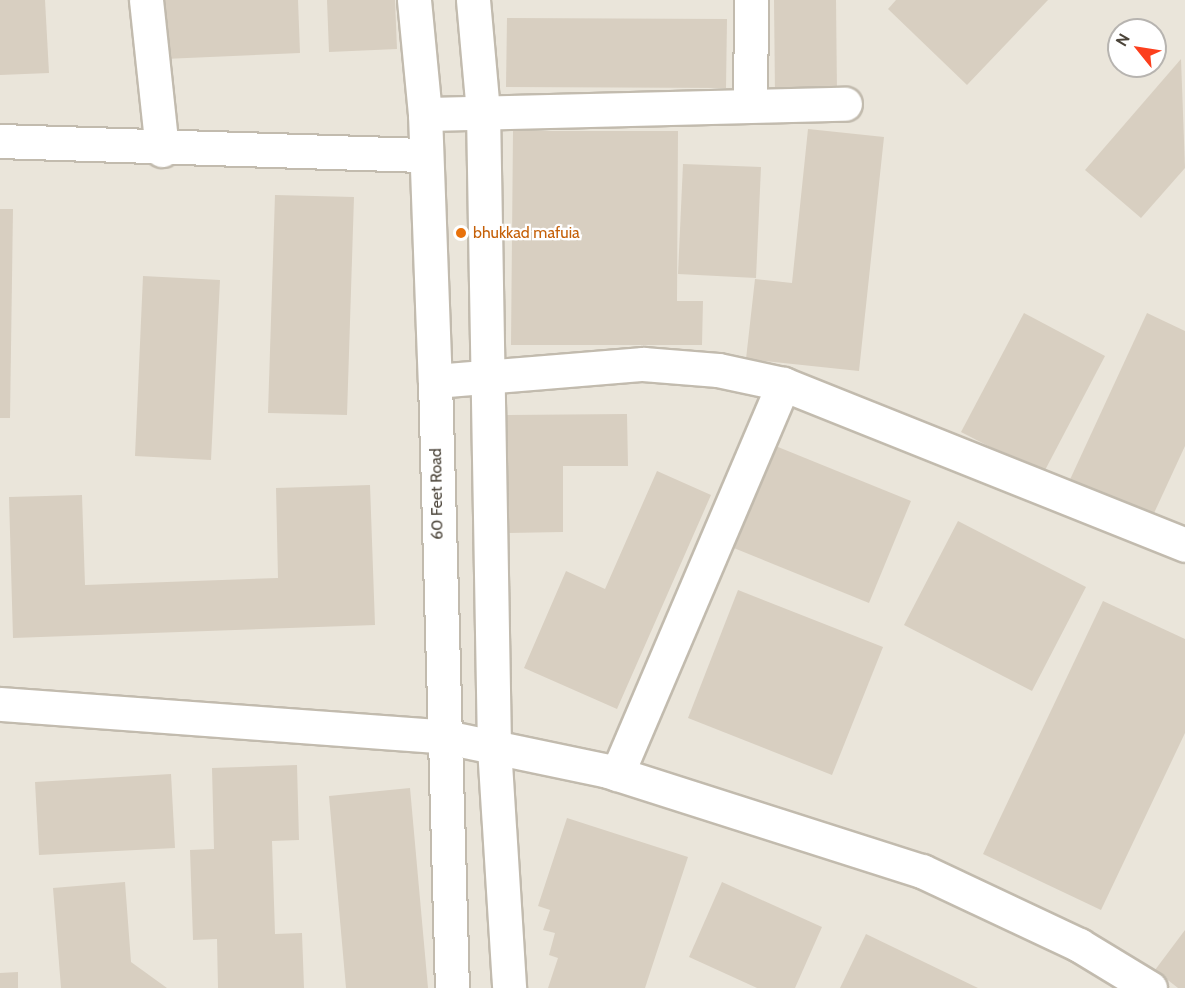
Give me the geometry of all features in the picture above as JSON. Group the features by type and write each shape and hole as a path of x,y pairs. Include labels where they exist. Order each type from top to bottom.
{"street":[{"path":"146,0 162,150"},
{"name":"60 Feet Road","path":"414,0 425,114 435,381 441,736 452,988"},
{"path":"472,0 483,111 490,376 494,747 509,988"},
{"path":"750,103 751,0"},
{"path":"425,114 750,103 845,104"},
{"path":"0,141 162,150 425,155"},
{"path":"435,381 643,364 718,370 783,384 1185,545"},
{"path":"617,774 783,384"},
{"path":"0,704 441,736 617,774 922,871 1079,945 1150,988"}],"shaded area":[{"path":"0,0 1185,0 1185,988 0,988"}],"building":[{"path":"0,0 45,0 49,73 0,75"},
{"path":"162,0 298,0 300,53 164,59"},
{"path":"327,0 395,0 397,49 329,52"},
{"path":"774,0 836,0 837,94 775,94"},
{"path":"896,0 1048,0 967,85 888,9"},
{"path":"507,18 727,19 726,88 506,87"},
{"path":"1181,59 1185,168 1141,218 1085,170 1165,78 1167,78"},
{"path":"808,129 884,137 859,371 746,359 755,279 792,283"},
{"path":"513,131 678,131 677,301 703,301 702,345 511,345"},
{"path":"683,164 761,167 756,278 678,274"},
{"path":"275,195 354,197 347,415 268,413"},
{"path":"0,209 13,209 10,418 0,418"},
{"path":"143,276 220,280 211,460 135,456"},
{"path":"1024,313 1105,356 1043,474 961,432"},
{"path":"1147,313 1185,331 1185,446 1149,524 1067,486"},
{"path":"627,414 628,466 563,466 563,532 508,533 507,415"},
{"path":"761,440 911,501 869,603 719,542"},
{"path":"657,471 711,495 617,709 524,668 566,571 605,589"},
{"path":"370,485 375,625 13,638 9,497 82,495 85,585 278,578 276,488"},
{"path":"958,521 1086,587 1032,691 904,625"},
{"path":"738,590 883,647 832,775 688,718"},
{"path":"1103,601 1185,639 1185,733 1101,910 983,854"},
{"path":"297,765 299,840 272,841 275,934 302,933 304,988 218,988 217,939 193,940 190,850 214,849 212,768"},
{"path":"171,774 175,848 39,855 35,782"},
{"path":"410,788 428,988 346,988 329,796"},
{"path":"567,818 688,857 645,988 548,988 558,958 549,955 555,933 543,930 550,910 538,906"},
{"path":"125,882 131,962 167,988 61,988 53,888"},
{"path":"722,882 822,927 795,988 757,988 689,957"},
{"path":"1185,930 1185,988 1178,988 1155,970"},
{"path":"866,934 978,988 840,988"},
{"path":"18,972 18,988 0,988 0,973"}],"place":[{"name":"bhukkad mafuia","path":"461,233"}]}
